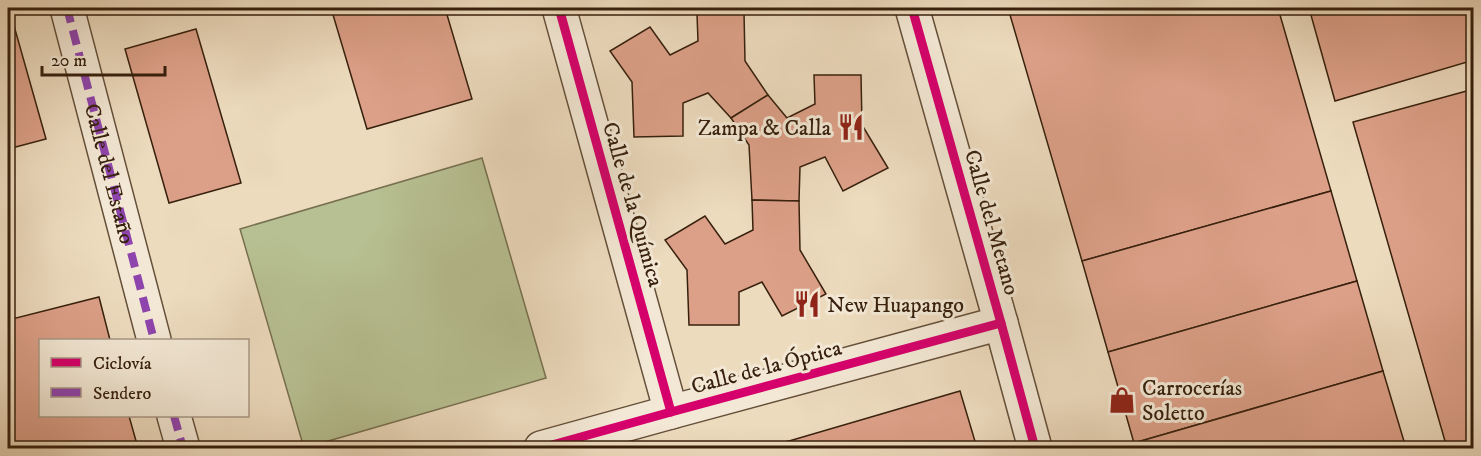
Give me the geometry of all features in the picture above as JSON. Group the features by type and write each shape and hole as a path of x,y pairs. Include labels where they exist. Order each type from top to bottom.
{"street":[{"name":"Calle del Estaño","path":"67,8 154,339"},
{"name":"Calle de la Química","path":"559,8 671,412"},
{"name":"Calle del Metano","path":"912,8 1035,448"},
{"name":"Calle de la Óptica","path":"541,448 1001,323"},
{"path":"174,417 183,448"}],"green space":[{"path":"482,158 546,378 304,448 240,229"}],"building":[{"path":"8,8 46,139 8,149"},
{"path":"331,8 445,8 472,99 367,129"},
{"path":"697,8 744,8 744,12 697,14"},
{"path":"1008,8 1278,8 1331,191 1082,261"},
{"path":"1309,8 1474,8 1474,60 1335,101"},
{"path":"744,12 745,61 768,95 731,118 708,93 683,103 683,136 634,137 632,82 610,51 650,27 670,55 698,41 697,14"},
{"path":"196,29 241,183 169,203 125,49"},
{"path":"814,75 861,75 862,125 888,168 843,191 825,157 800,167 799,201 752,200 749,145 731,118 768,95 787,118 815,104"},
{"path":"1474,89 1474,448 1447,448 1353,122"},
{"path":"1331,191 1357,281 1108,352 1082,261"},
{"path":"752,200 799,201 800,250 826,294 782,316 762,282 739,292 739,325 689,325 687,270 665,240 705,216 725,244 753,230"},
{"path":"1357,281 1383,371 1134,443 1108,352"},
{"path":"99,297 110,339 39,339 39,417 129,417 138,448 9,448 8,320"},
{"path":"1383,371 1406,448 1136,448 1134,443"},
{"path":"960,391 977,448 791,448 789,441"},
{"path":"789,441 791,448 762,448"}],"marked path":[{"path":"67,8 154,339"},
{"path":"174,417 183,448"}],"cycle path":[{"path":"559,8 671,412"},
{"path":"912,8 1035,448"},
{"path":"541,448 1001,323"}],"place":[{"name":"Zampa & Calla","path":"851,127"},
{"name":"New Huapango","path":"807,304"},
{"name":"Carrocerías Soletto","path":"1122,400"}]}
